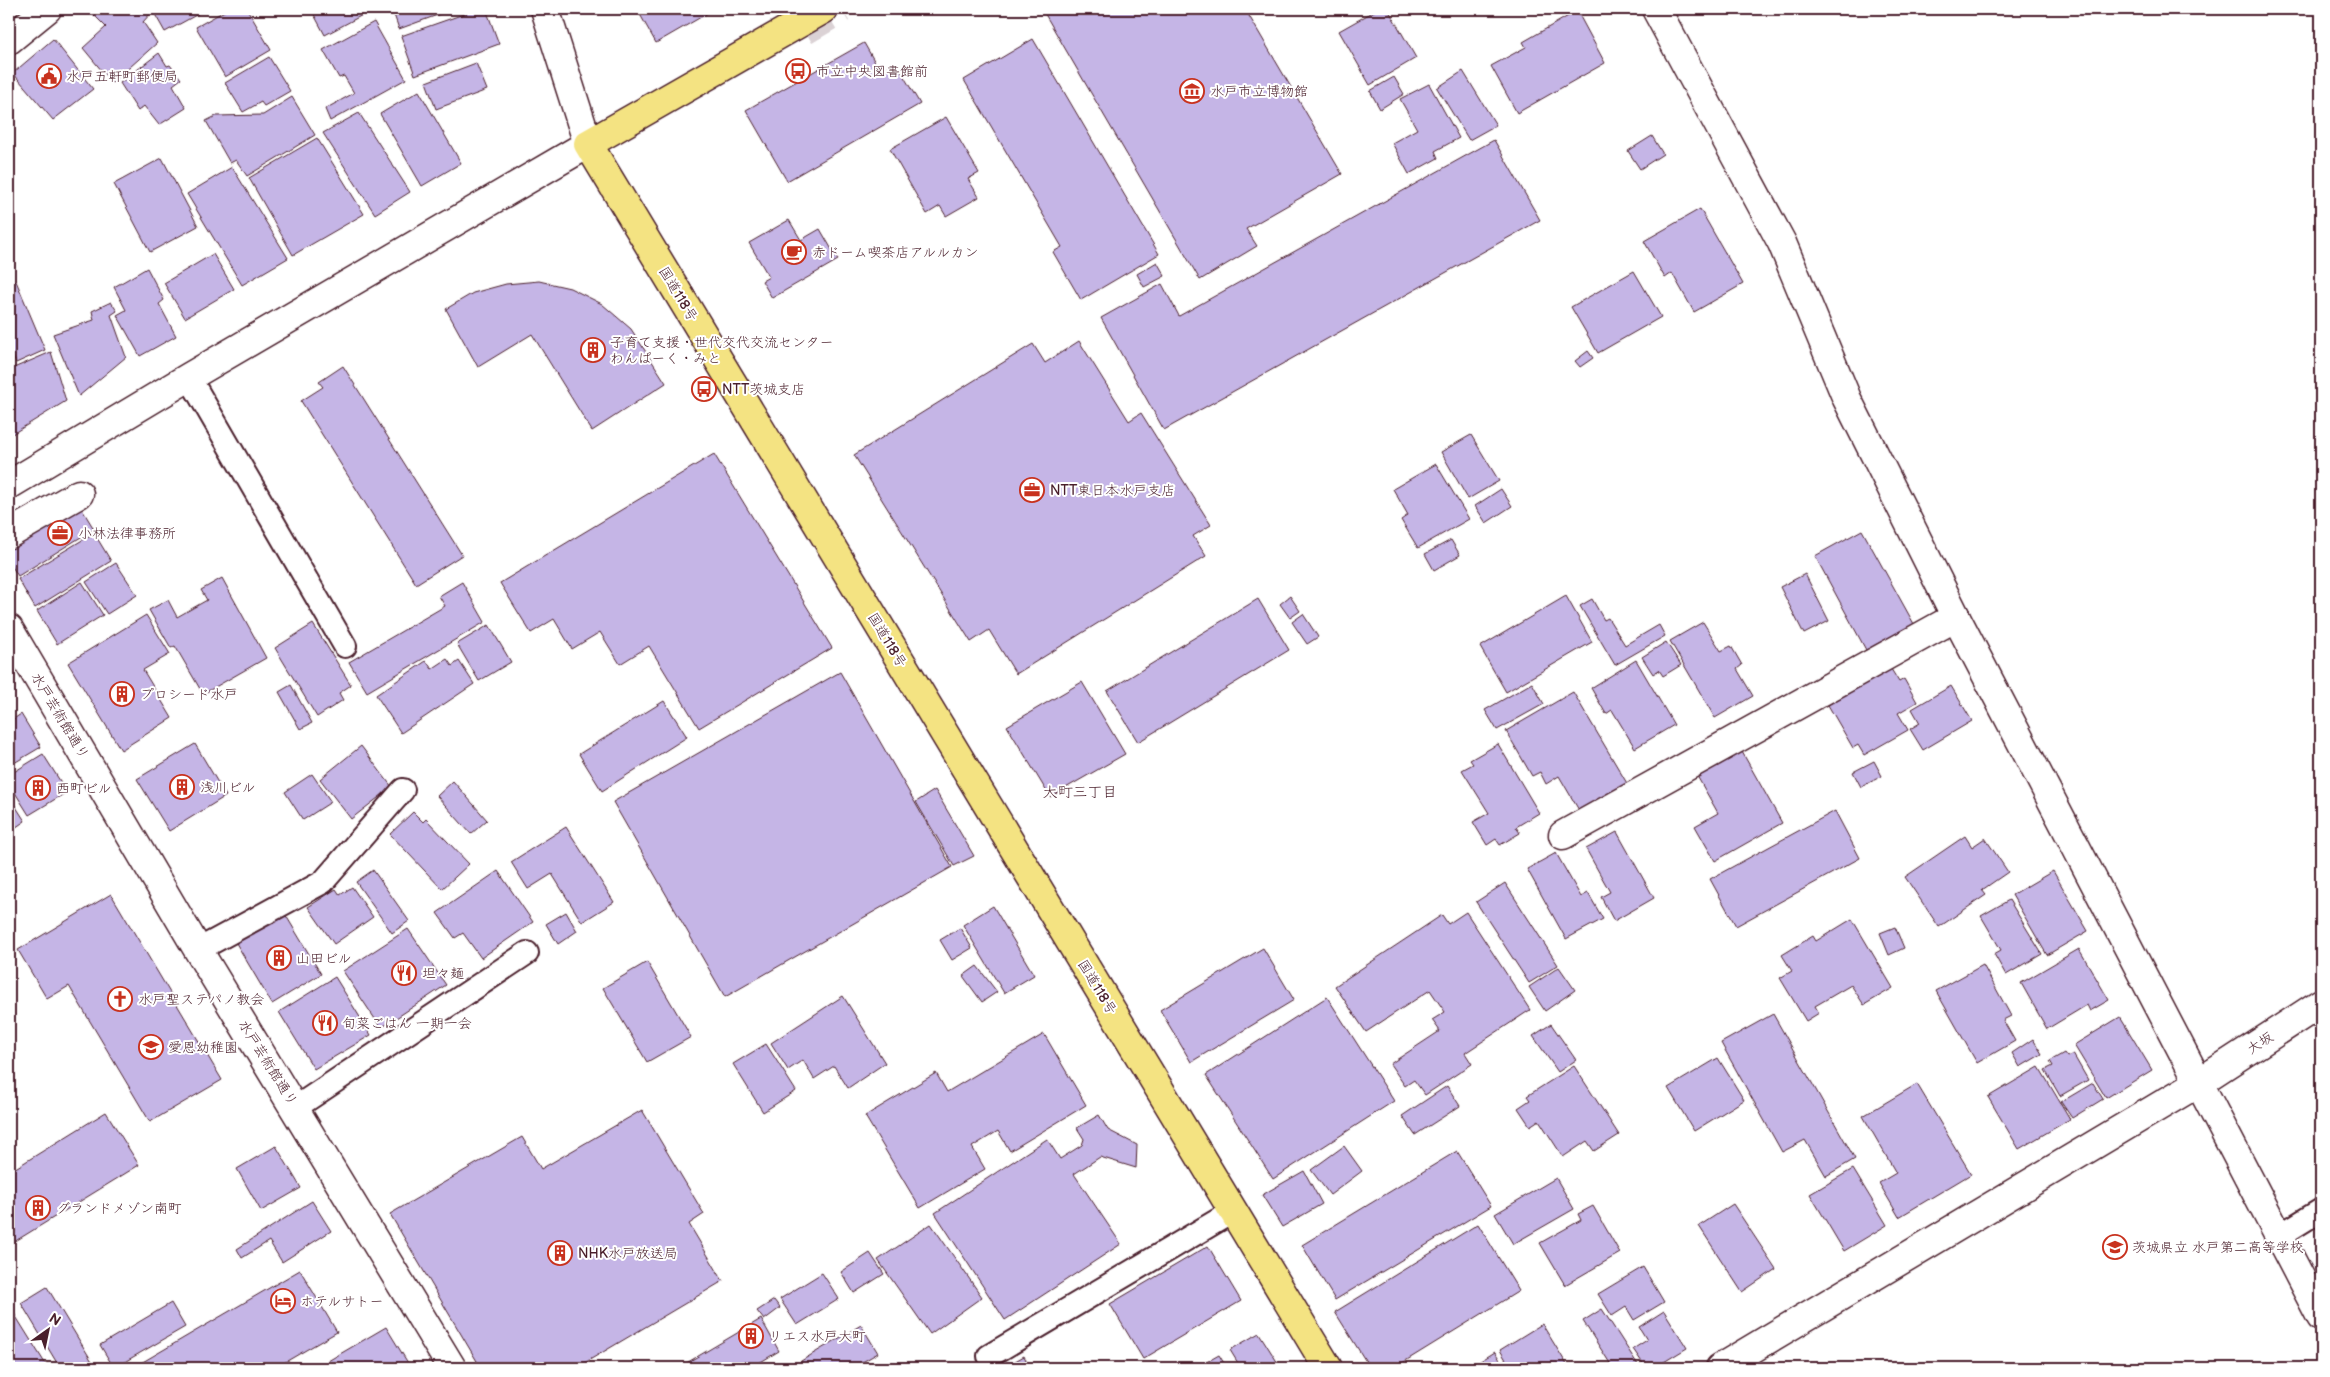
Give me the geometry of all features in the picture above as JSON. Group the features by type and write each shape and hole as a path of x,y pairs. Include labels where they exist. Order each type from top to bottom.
{"highway":[{"path":"588,144 824,9"},
{"name":"国道118号","path":"588,144 1328,1368"}],"street":[{"path":"9,40 47,9"},
{"path":"9,485 188,377 588,144 545,9"},
{"path":"1656,9 1782,243 1847,398 1956,617 2321,1317"},
{"path":"9,534 79,494"},
{"path":"1563,835 1956,617"},
{"name":"水戸芸術館通り","path":"9,629 198,950 296,1108 452,1368"},
{"name":"大坂","path":"1720,1368 2198,1083 2321,1003"}],"lane":[{"path":"188,377 345,646"},
{"path":"198,950 323,882 403,790"},
{"path":"296,1108 527,953"},
{"path":"2279,1236 2321,1210"},
{"path":"988,1356 1232,1212"}],"building":[{"path":"88,9 146,9 151,13 143,22 157,43 112,83 83,48 106,27"},
{"path":"152,9 196,9 198,14 165,32"},
{"path":"228,9 247,9 271,50 225,77 196,27"},
{"path":"311,9 368,9 370,11 325,35"},
{"path":"392,9 454,9 399,29"},
{"path":"478,9 486,9 499,44 415,75 401,36"},
{"path":"637,9 715,9 656,43"},
{"name":"水戸市立博物館","path":"1042,9 1245,9 1342,174 1246,229 1257,246 1200,280"},
{"path":"1378,9 1388,9 1416,58 1370,85 1339,31"},
{"path":"1577,11 1605,63 1517,113 1491,66 1526,47 1523,42"},
{"path":"374,22 406,79 330,121 325,109 354,93 344,76 339,78 323,50"},
{"path":"53,39 93,89 53,120 13,73"},
{"path":"1033,39 1159,254 1081,300 1053,252 1062,247 964,80"},
{"path":"864,43 880,71 896,63 920,104 787,181 746,110"},
{"path":"159,53 167,66 170,65 181,79 173,85 186,108 159,125 144,106 138,111 120,83"},
{"path":"269,57 290,91 264,106 261,102 243,112 225,83"},
{"path":"476,63 487,90 436,109 426,82"},
{"path":"1463,71 1496,125 1469,140 1437,88"},
{"path":"1394,77 1404,94 1380,109 1370,91"},
{"path":"1429,84 1459,138 1435,151 1438,158 1409,174 1392,143 1417,129 1400,99"},
{"path":"419,91 461,163 422,186 380,114"},
{"path":"292,97 315,135 247,176 236,160 230,163 206,121 216,116 263,115"},
{"path":"359,113 410,192 375,214 323,133"},
{"path":"946,117 979,173 968,179 979,197 946,216 940,206 927,214 890,149"},
{"path":"1652,136 1663,154 1640,169 1628,151"},
{"path":"317,138 364,214 293,255 249,178"},
{"path":"1494,140 1540,220 1164,430 1101,318 1162,284 1179,316"},
{"path":"162,158 198,226 150,252 114,184"},
{"path":"232,167 288,258 242,285 187,194"},
{"path":"1700,209 1743,284 1694,312 1672,273 1665,278 1644,241"},
{"name":"赤ドーム喫茶店アルルカン","path":"789,220 801,240 820,229 838,260 772,298 762,281 769,277 749,243"},
{"path":"213,254 234,289 185,318 164,283"},
{"path":"1157,262 1165,276 1144,287 1137,274"},
{"path":"147,268 164,300 159,304 176,336 140,356 117,315 126,310 114,287"},
{"path":"1634,271 1661,317 1598,353 1571,307"},
{"path":"16,281 45,350 16,363 9,346 9,283"},
{"name":"子育て支援・世代交代交流センター わんぱーく・みと","path":"539,281 570,288 602,304 631,329 666,383 592,431 532,334 478,367 446,309 473,293 506,284"},
{"path":"111,302 117,311 111,315 126,357 79,396 53,334 94,320 92,311"},
{"name":"NTT東日本水戸支店","path":"1079,341 1129,421 1141,413 1211,525 1193,536 1206,556 1016,674 989,630 971,642 854,455 1033,344 1045,363"},
{"path":"1588,351 1593,358 1580,367 1575,361"},
{"path":"51,352 66,401 9,436 9,370"},
{"path":"343,366 462,555 416,584 301,401 323,387 319,382"},
{"path":"1471,435 1499,481 1468,499 1441,452"},
{"path":"714,454 832,648 699,728 649,646 620,664 600,632 572,649 554,619 531,633 500,583"},
{"path":"1436,464 1469,519 1418,548 1401,520 1408,515 1393,489"},
{"path":"1501,489 1512,506 1486,523 1475,506"},
{"path":"77,501 94,529 18,576 9,562 9,542"},
{"path":"1862,530 1914,624 1866,650 1815,556"},
{"path":"94,533 111,561 35,608 18,579"},
{"path":"1451,540 1460,555 1434,570 1425,554"},
{"path":"116,563 137,595 107,614 86,582"},
{"path":"1805,574 1829,621 1804,634 1780,587"},
{"path":"222,578 266,658 203,694 175,646 171,648 149,610 168,600 177,617 207,600 201,590"},
{"path":"82,582 103,615 57,644 37,611"},
{"path":"462,582 485,622 367,692 349,662 445,606 439,596"},
{"path":"1290,596 1300,611 1290,618 1280,604"},
{"path":"1566,596 1592,642 1506,692 1480,647"},
{"path":"1258,599 1289,650 1138,742 1107,691"},
{"path":"1592,599 1604,620 1608,618 1625,645 1659,625 1665,636 1615,665 1580,606"},
{"path":"1303,614 1318,637 1307,644 1292,622"},
{"name":"プロシード水戸","path":"146,615 170,654 143,670 172,718 121,750 68,663"},
{"path":"1703,622 1721,651 1731,646 1742,665 1737,669 1753,696 1715,718 1670,641"},
{"path":"313,624 351,685 339,693 343,700 317,717 275,648"},
{"path":"489,625 511,662 479,681 457,644"},
{"path":"1666,642 1681,665 1663,676 1659,670 1653,674 1642,657"},
{"path":"447,659 452,666 459,661 474,684 401,733 376,695 426,661 432,669"},
{"path":"1636,660 1674,725 1635,748 1612,710 1606,714 1591,688"},
{"path":"1891,669 1899,682 1904,679 1917,702 1898,713 1908,730 1864,755 1858,745 1853,748 1828,705"},
{"path":"840,672 952,867 725,997 613,802"},
{"path":"1082,682 1125,754 1050,797 1007,726"},
{"path":"1532,683 1544,704 1497,730 1485,710"},
{"path":"291,685 312,723 300,729 279,692"},
{"path":"1951,686 1972,721 1923,750 1910,729 1920,723 1912,709"},
{"path":"1573,692 1628,785 1580,812 1559,776 1546,784 1540,772 1532,776 1506,731"},
{"path":"664,701 687,737 602,791 579,754"},
{"path":"21,714 41,747 9,766 9,722"},
{"name":"浅川ビル","path":"195,744 226,796 169,831 137,779"},
{"path":"1498,744 1539,813 1516,827 1520,833 1500,845 1496,839 1487,845 1473,822 1489,813 1462,770 1473,764 1470,760"},
{"path":"361,746 392,787 351,819 320,779"},
{"path":"1741,750 1782,823 1715,861 1695,826 1718,813 1697,776"},
{"name":"西町ビル","path":"43,754 67,792 29,815 9,783 9,775"},
{"path":"1874,761 1882,776 1861,787 1853,772"},
{"path":"312,774 331,802 303,820 285,792"},
{"path":"453,781 487,820 471,834 437,796"},
{"path":"935,790 974,856 954,866 916,802"},
{"path":"9,796 25,821 9,832"},
{"path":"1835,811 1860,858 1736,926 1710,879"},
{"path":"413,812 423,822 426,819 469,864 442,889 390,834"},
{"path":"566,827 614,902 582,922 552,874 528,889 511,862"},
{"path":"1617,832 1654,898 1614,921 1601,897 1610,892 1586,849"},
{"path":"1965,836 1972,847 1985,838 2008,872 1982,890 1986,895 1939,927 1905,877"},
{"path":"1556,853 1581,897 1588,893 1603,919 1566,939 1527,869"},
{"path":"373,870 409,921 392,933 356,882"},
{"path":"498,871 533,922 481,958 463,933 455,938 437,913"},
{"path":"2053,871 2088,931 2047,955 2012,895"},
{"path":"1505,883 1558,965 1529,983 1476,902"},
{"path":"352,887 373,917 334,944 308,907 336,889 340,895"},
{"path":"111,894 222,1080 150,1122 69,986 47,999 18,950"},
{"path":"2009,900 2042,954 2006,975 1994,954 2001,950 1981,916"},
{"path":"993,906 1034,975 1004,993 963,925"},
{"path":"566,912 577,931 558,944 546,924"},
{"path":"1466,912 1530,1010 1465,1053 1472,1064 1425,1095 1414,1080 1405,1086 1390,1064 1440,1031 1432,1020 1445,1012 1430,990 1366,1032 1335,986 1442,915 1448,924"},
{"name":"山田ビル","path":"285,914 321,974 272,1004 236,943"},
{"path":"1852,919 1893,988 1864,1005 1851,985 1815,1006 1819,1013 1806,1021 1780,978 1792,971 1782,955 1813,936 1816,941"},
{"path":"1895,927 1904,948 1889,955 1880,933"},
{"path":"960,928 972,948 952,960 940,940"},
{"path":"408,929 446,985 381,1028 343,971"},
{"path":"1263,948 1294,1000 1191,1062 1160,1010"},
{"path":"2079,949 2109,1000 2090,1011 2087,1005 2047,1029 2021,983"},
{"path":"647,962 691,1037 647,1062 603,988"},
{"path":"1983,965 2011,1016 2003,1020 2015,1041 1977,1063 1936,991"},
{"path":"977,966 997,992 982,1002 963,976"},
{"path":"1559,967 1575,990 1545,1011 1529,987"},
{"path":"335,977 371,1035 314,1069 279,1012"},
{"path":"843,996 885,1063 848,1088 834,1066 814,1079 803,1060 788,1070 771,1043"},
{"path":"1327,997 1394,1101 1273,1179 1206,1075"},
{"path":"1773,1014 1855,1159 1826,1176 1805,1140 1782,1152 1721,1043"},
{"path":"2120,1017 2152,1070 2106,1098 2074,1045"},
{"path":"1551,1024 1576,1060 1558,1072 1533,1036"},
{"path":"1044,1034 1086,1105 1010,1151 998,1131 972,1147 985,1169 920,1208 865,1116 936,1073 947,1092"},
{"path":"2033,1039 2042,1054 2020,1067 2012,1053"},
{"path":"766,1044 796,1091 763,1112 733,1064"},
{"path":"2064,1053 2067,1057 2073,1054 2088,1080 2060,1096 2045,1070 2053,1066 2050,1061"},
{"path":"1718,1058 1744,1100 1694,1131 1668,1088"},
{"path":"1574,1066 1619,1135 1594,1151 1587,1141 1563,1157 1539,1120 1530,1126 1518,1108 1530,1100 1527,1096"},
{"path":"2039,1067 2070,1119 2019,1149 1988,1097"},
{"path":"2093,1083 2103,1099 2072,1118 2061,1102"},
{"path":"1917,1084 1971,1174 1899,1217 1879,1183 1896,1173 1863,1116"},
{"path":"1447,1086 1460,1106 1415,1135 1402,1116"},
{"name":"NHK水戸放送局","path":"642,1110 704,1214 689,1224 723,1281 576,1368 481,1368 390,1214 522,1137 541,1169"},
{"name":"グランドメゾン南町","path":"106,1112 139,1165 9,1245 9,1172"},
{"path":"1099,1115 1108,1130 1137,1145 1136,1168 1100,1157 1074,1174 1121,1244 1005,1320 935,1213 1047,1139 1060,1159 1082,1145 1084,1139 1077,1128"},
{"path":"276,1146 301,1188 261,1211 237,1169"},
{"path":"1344,1146 1362,1171 1330,1195 1311,1170"},
{"path":"1457,1151 1491,1206 1335,1300 1302,1245"},
{"path":"1853,1169 1887,1225 1844,1251 1810,1194"},
{"path":"1304,1171 1322,1204 1282,1227 1262,1195"},
{"path":"1556,1178 1574,1209 1513,1244 1495,1214"},
{"path":"312,1201 331,1231 282,1262 269,1241 242,1258 237,1249"},
{"path":"1733,1204 1776,1269 1742,1292 1699,1226"},
{"path":"1593,1206 1620,1253 1565,1285 1540,1243 1581,1220 1578,1214"},
{"path":"931,1224 982,1297 930,1334 878,1260"},
{"path":"1478,1224 1519,1291 1394,1368 1370,1368 1335,1312"},
{"path":"1208,1246 1241,1301 1143,1359 1110,1304"},
{"path":"870,1253 884,1274 854,1293 841,1272"},
{"path":"1643,1267 1664,1302 1634,1320 1626,1307 1612,1316 1598,1294"},
{"name":"ホテルサトー","path":"300,1270 337,1332 275,1368 144,1368 141,1363"},
{"path":"822,1273 839,1299 797,1325 780,1299"},
{"path":"47,1287 96,1368 60,1368 21,1303"},
{"path":"774,1300 780,1308 764,1320 757,1311"},
{"path":"171,1303 185,1327 114,1368 100,1345"},
{"path":"10,1307 48,1368 9,1368"},
{"path":"1602,1309 1640,1368 1613,1368 1583,1321"},
{"path":"1664,1311 1687,1348 1654,1368 1646,1368 1633,1349 1647,1340 1639,1327"},
{"name":"リエス水戸大町","path":"761,1319 779,1351 754,1366 755,1368 678,1368"},
{"path":"1542,1324 1569,1368 1511,1368 1500,1350"},
{"path":"861,1325 878,1353 852,1368 806,1368 801,1361"},
{"path":"386,1327 411,1368 316,1368"},
{"path":"1259,1333 1281,1368 1241,1368 1230,1350"},
{"path":"1495,1352 1505,1368 1469,1368"},
{"path":"1219,1355 1227,1368 1196,1368"},
{"path":"1024,1356 1030,1368 1003,1368"}],"tunnel":[{"path":"805,31 842,9"}],"place":[{"name":"市立中央図書館前","path":"798,71"},
{"name":"水戸五軒町郵便局","path":"49,76"},
{"name":"水戸市立博物館","path":"1192,91"},
{"name":"赤ドーム喫茶店アルルカン","path":"794,252"},
{"name":"子育て支援・世代交代交流センター わんぱーく・みと","path":"593,350"},
{"name":"NTT茨城支店","path":"704,389"},
{"name":"NTT東日本水戸支店","path":"1032,490"},
{"name":"小林法律事務所","path":"60,533"},
{"name":"プロシード水戸","path":"122,694"},
{"name":"浅川ビル","path":"182,787"},
{"name":"西町ビル","path":"38,788"},
{"name":"山田ビル","path":"279,958"},
{"name":"坦々麺","path":"404,973"},
{"name":"水戸聖ステパノ教会","path":"120,999"},
{"name":"旬菜ごはん 一期一会","path":"325,1023"},
{"name":"愛恩幼稚園","path":"151,1047"},
{"name":"グランドメゾン南町","path":"38,1208"},
{"name":"茨城県立 水戸第二高等学校","path":"2115,1247"},
{"name":"NHK水戸放送局","path":"560,1253"},
{"name":"ホテルサトー","path":"283,1301"},
{"name":"リエス水戸大町","path":"751,1336"}],"district":[{"name":"大町三丁目","path":"1080,792"}]}
